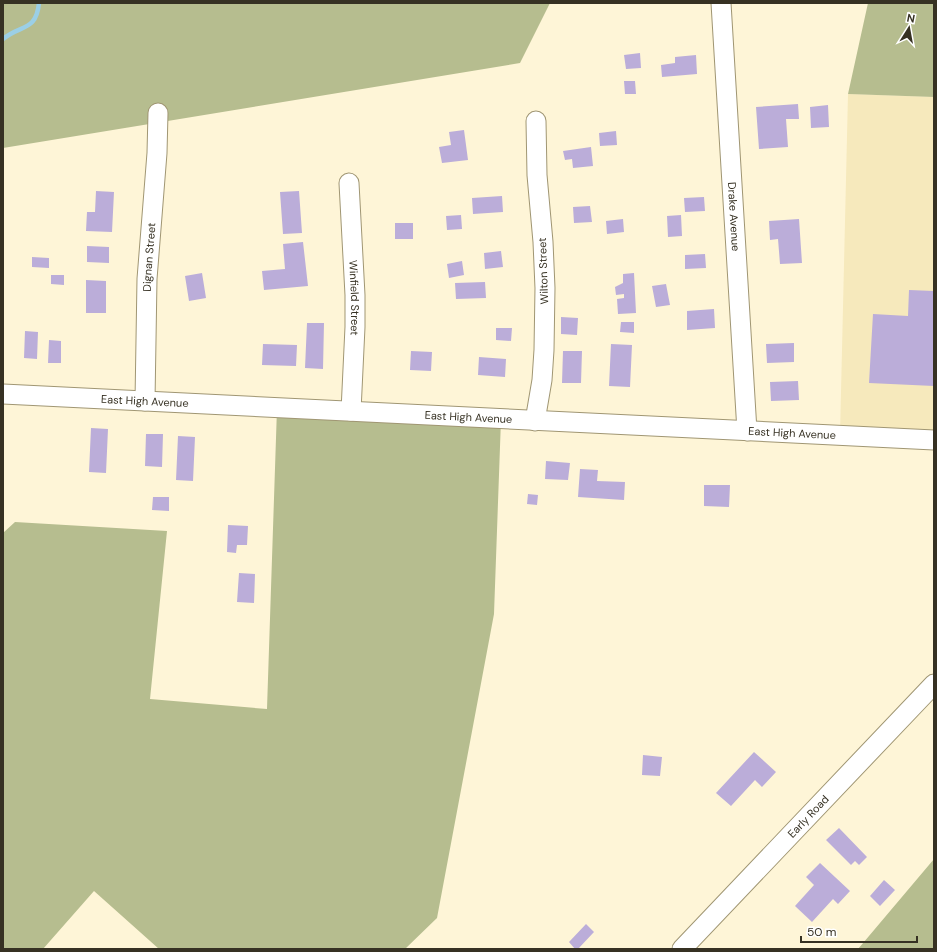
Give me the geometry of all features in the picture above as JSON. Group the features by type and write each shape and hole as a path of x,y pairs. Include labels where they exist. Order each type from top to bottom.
{"street":[{"name":"Drake Avenue","path":"721,3 746,431"},
{"name":"Dignan Street","path":"145,401 147,279 157,153 158,113"},
{"name":"Wilton Street","path":"535,421 542,380 545,288 543,242 537,175 536,121"},
{"name":"Winfield Street","path":"350,183 355,302 351,411"},
{"name":"East High Avenue","path":"3,394 934,440"},
{"name":"Early Road","path":"682,949 934,684"}],"shaded area":[{"path":"848,94 934,97 934,440 840,435"}],"green space":[{"path":"3,3 550,3 520,63 3,148"},
{"path":"868,3 934,3 934,97 848,94"},
{"path":"277,408 501,419 494,614 437,918 405,949 159,949 94,891 43,949 3,949 3,533 15,522 167,531 150,699 267,709"},
{"path":"934,859 934,949 858,949"}],"building":[{"path":"640,53 641,68 626,69 624,55"},
{"path":"696,55 697,74 662,77 661,65 675,63 675,57"},
{"path":"624,81 635,81 636,94 625,94"},
{"path":"798,104 799,119 786,119 788,147 759,149 756,107"},
{"path":"828,105 829,127 811,128 810,107"},
{"path":"464,130 468,160 442,163 439,147 451,145 449,132"},
{"path":"616,131 617,145 600,146 599,133"},
{"path":"591,147 593,166 573,168 572,159 565,160 563,151"},
{"path":"96,191 114,192 112,232 86,231 87,212 95,212"},
{"path":"299,191 302,233 283,234 280,192"},
{"path":"502,196 503,212 473,214 472,198"},
{"path":"704,197 705,211 685,212 684,198"},
{"path":"590,206 592,222 574,223 573,207"},
{"path":"461,215 462,229 447,230 446,216"},
{"path":"681,215 682,236 668,237 667,216"},
{"path":"623,219 624,232 607,234 606,221"},
{"path":"799,219 802,263 780,264 778,239 770,240 769,221"},
{"path":"395,223 413,223 413,239 395,239"},
{"path":"303,242 308,286 264,290 262,271 285,269 283,244"},
{"path":"87,246 109,247 109,263 87,262"},
{"path":"501,251 503,267 485,269 484,253"},
{"path":"705,254 706,268 685,269 685,255"},
{"path":"32,257 49,258 49,268 32,267"},
{"path":"462,261 464,275 449,278 447,264"},
{"path":"202,273 206,298 189,301 185,276"},
{"path":"634,273 636,313 618,314 617,299 624,298 624,294 616,295 615,287 623,283 623,274"},
{"path":"51,275 64,275 64,285 51,284"},
{"path":"86,280 106,281 106,313 86,313"},
{"path":"485,282 486,298 456,299 455,283"},
{"path":"666,284 670,305 656,307 652,286"},
{"path":"909,290 934,291 934,386 869,383 873,314 908,316"},
{"path":"714,309 715,328 687,330 687,311"},
{"path":"561,317 578,318 577,335 561,334"},
{"path":"621,322 634,322 634,333 620,332"},
{"path":"307,323 324,323 323,369 305,368"},
{"path":"496,328 512,328 511,341 496,340"},
{"path":"25,331 38,332 37,359 24,358"},
{"path":"49,340 61,341 61,363 48,363"},
{"path":"794,343 794,362 767,363 766,344"},
{"path":"263,344 297,345 296,366 262,365"},
{"path":"611,344 632,345 630,387 609,386"},
{"path":"411,351 432,352 431,371 410,370"},
{"path":"563,351 582,351 581,383 562,383"},
{"path":"479,357 506,359 505,377 478,375"},
{"path":"798,381 799,400 771,401 770,382"},
{"path":"91,428 108,429 106,473 89,472"},
{"path":"146,434 163,434 162,467 145,466"},
{"path":"178,436 195,437 193,481 176,480"},
{"path":"546,461 570,463 568,480 545,479"},
{"path":"580,469 598,470 597,481 625,482 624,500 578,497"},
{"path":"704,485 730,485 729,507 704,506"},
{"path":"528,494 538,495 537,505 527,504"},
{"path":"153,497 169,497 169,511 152,510"},
{"path":"228,525 248,526 247,545 237,545 236,553 227,552"},
{"path":"239,573 255,574 254,603 237,602"},
{"path":"754,752 776,772 762,787 755,780 731,806 716,793"},
{"path":"643,755 662,757 660,776 642,775"},
{"path":"839,828 867,857 859,865 855,861 851,865 826,840"},
{"path":"820,863 850,891 838,904 833,899 812,922 795,906 814,885 806,877"},
{"path":"884,880 895,890 880,906 870,896"},
{"path":"586,924 594,932 578,949 575,949 569,942"}],"waterway":[{"path":"3,39 31,23 35,19 39,3"}]}
